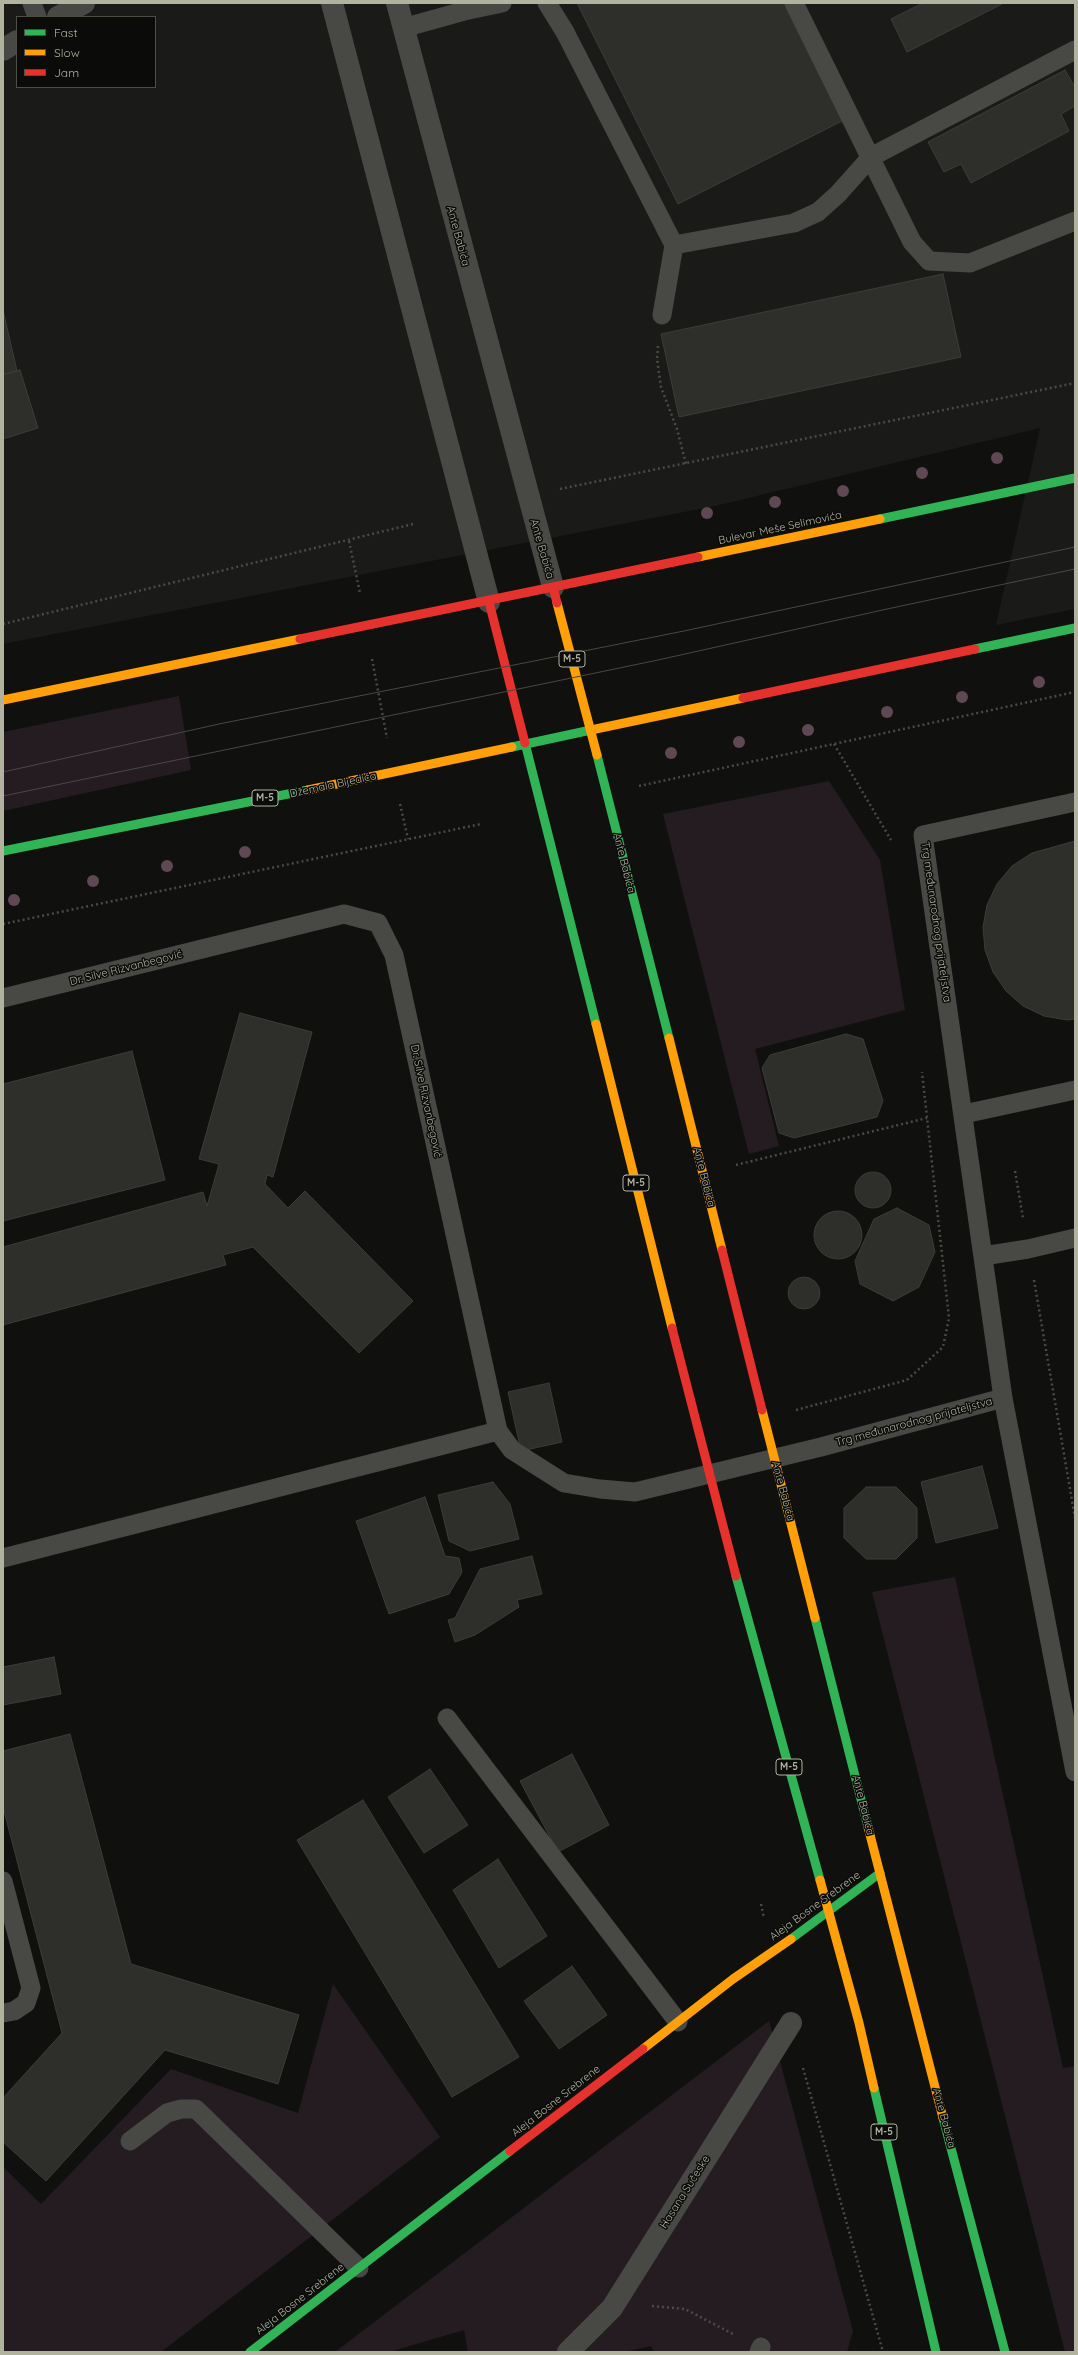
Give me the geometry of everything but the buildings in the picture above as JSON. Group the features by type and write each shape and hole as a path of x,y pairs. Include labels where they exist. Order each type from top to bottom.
{"main road":[{"name":"Bulevar Meše Selimovića","path":"489,602 552,587 1075,478"},
{"name":"Ante Babića","path":"552,587 591,730 757,1396 775,1458 880,1873 1005,2352"},
{"path":"3,700 489,602"},
{"name":"M-5","path":"489,602 526,743 709,1473 746,1615 830,1912 859,2023 936,2352"},
{"path":"591,730 1075,628"},
{"name":"Džemala Bijedića","path":"3,851 394,772 591,730"},
{"name":"Aleja Bosne Srebrene","path":"250,2352 733,1980 830,1912 880,1873"}],"street":[{"path":"60,16 84,3"},
{"path":"332,3 489,602"},
{"name":"Ante Babića","path":"397,3 552,587"},
{"path":"3,50 16,42"},
{"name":"Hasana Sučeske","path":"568,2352 615,2303 791,2023"}],"lane":[{"path":"32,3 37,16"},
{"path":"403,28 464,10 502,3"},
{"path":"547,3 566,32 674,245 662,316"},
{"path":"794,3 912,242 929,261 970,263 1075,221"},
{"path":"674,245 794,223 818,212 838,194 871,158 1075,50"},
{"name":"Trg međunarodnog prijateljstva","path":"709,1473 887,1430 1003,1398 964,1114 923,835 1075,802"},
{"name":"Dr. Silve Rizvanbegović","path":"3,998 344,914 378,923 394,955 498,1431 512,1450 564,1483 600,1489 635,1492 709,1473"},
{"path":"964,1114 1075,1090"},
{"path":"984,1256 1028,1249 1075,1238"},
{"path":"1003,1398 1075,1772"},
{"path":"3,1558 498,1431"},
{"path":"447,1718 678,2022"},
{"path":"3,1881 31,1988 26,2003 14,2011 3,2013"},
{"path":"130,2141 167,2113 181,2109 196,2109 359,2268"}],"path":[{"path":"662,316 658,335 657,359 661,387 677,430 686,464"},
{"path":"560,489 1075,383"},
{"path":"3,624 349,541 413,524"},
{"path":"349,541 408,839"},
{"path":"638,786 1075,692"},
{"path":"834,744 894,844"},
{"path":"3,924 481,824"},
{"path":"794,1411 907,1380 943,1347 949,1318 922,1071"},
{"path":"732,1166 927,1118"},
{"path":"1015,1171 1075,1518"},
{"path":"791,2023 883,2352"},
{"path":"615,2303 685,2309 760,2349"}],"shaded area":[{"path":"3,3 1075,3 1075,609 996,625 1040,428 715,506 3,644"},
{"path":"179,696 191,770 3,811 3,732"},
{"path":"829,781 880,860 905,1010 755,1049 779,1146 749,1154 663,814"},
{"path":"955,1577 1063,2068 1075,2066 1075,2352 1065,2352 872,1592"},
{"path":"333,1984 440,2137 161,2352 3,2352 3,2167 41,2204 171,2069 298,2113"},
{"path":"769,2021 853,2331 847,2352 654,2352 651,2346 624,2352 468,2352 464,2330 389,2352 335,2352"}],"tram line":[{"path":"3,772 219,724 684,631 1075,547"},
{"path":"3,796 658,660 1075,569"}],"traffic: fast":[{"path":"880,519 1075,478"},
{"path":"975,649 1075,628"},
{"path":"512,747 591,730"},
{"path":"525,743 596,1024"},
{"path":"597,755 669,1038"},
{"path":"3,851 308,790"},
{"path":"736,1576 820,1880"},
{"path":"815,1618 868,1827"},
{"path":"791,1939 880,1873"},
{"path":"874,2088 936,2352"},
{"path":"943,2118 1005,2352"},
{"path":"250,2352 510,2151"}],"traffic: slow":[{"path":"698,557 880,519"},
{"path":"557,603 597,755"},
{"path":"3,700 300,639"},
{"path":"591,730 743,698"},
{"path":"308,790 512,747"},
{"path":"596,1024 672,1328"},
{"path":"669,1038 722,1250"},
{"path":"762,1410 815,1618"},
{"path":"868,1827 943,2118"},
{"path":"820,1880 859,2023 874,2088"},
{"path":"643,2049 733,1979 791,1939"}],"traffic: jam":[{"path":"553,587 698,557"},
{"path":"300,639 553,587 557,603"},
{"path":"489,602 525,743"},
{"path":"743,698 975,649"},
{"path":"722,1250 762,1410"},
{"path":"672,1328 736,1576"},
{"path":"510,2151 643,2049"}]}
